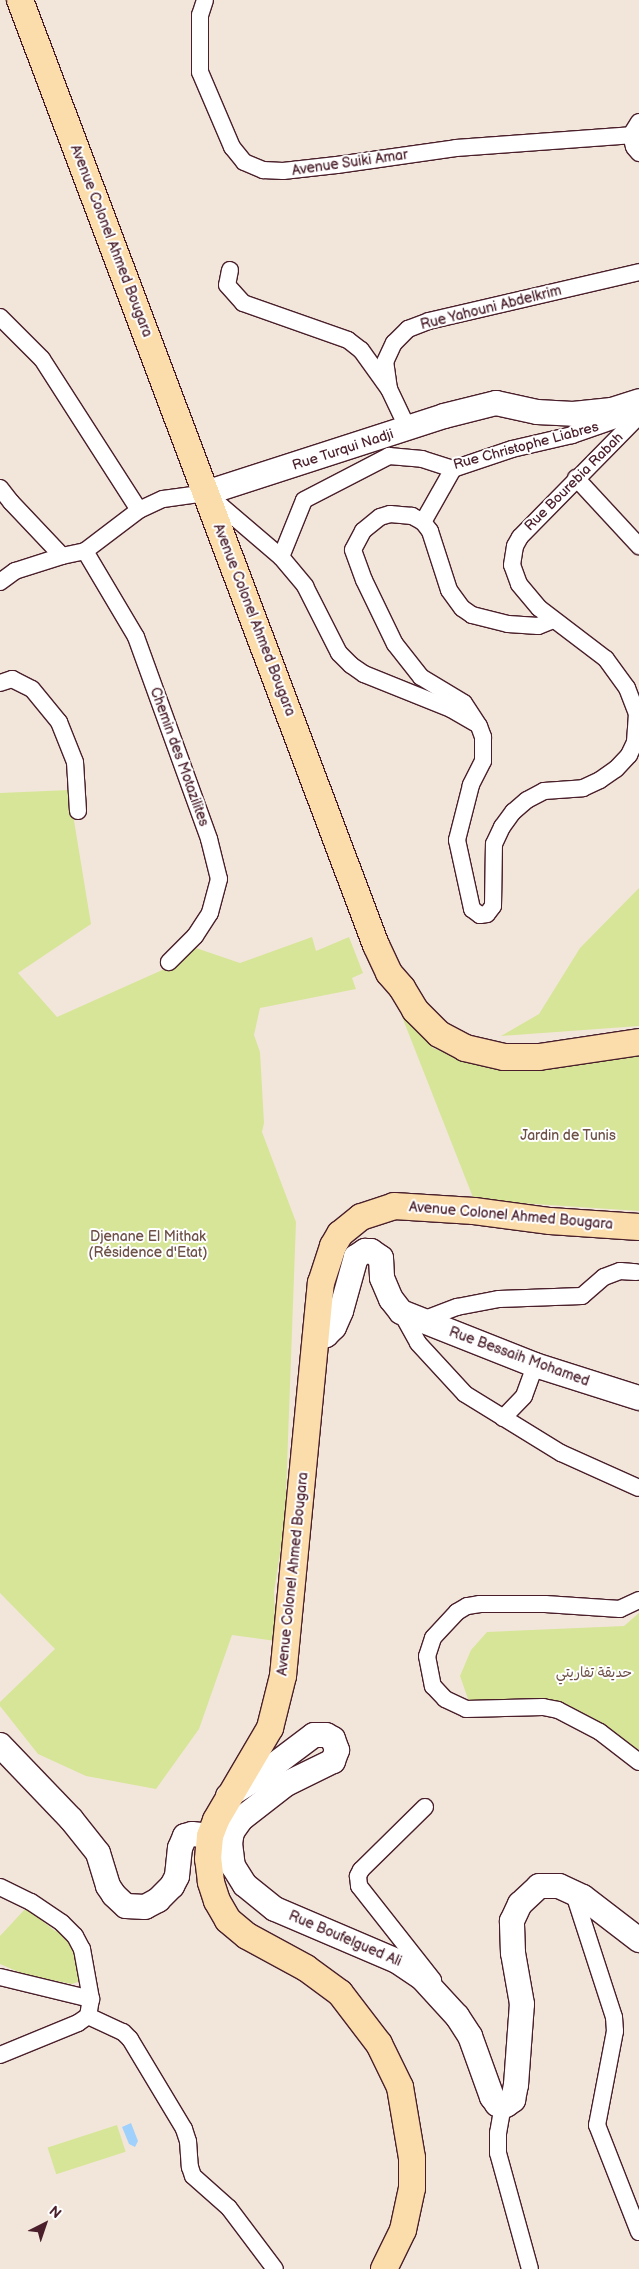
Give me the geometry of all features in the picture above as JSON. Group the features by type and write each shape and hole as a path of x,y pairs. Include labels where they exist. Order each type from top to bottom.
{"main road":[{"name":"Avenue Colonel Ahmed Bougara","path":"20,0 376,945 389,973 402,988 415,1010 439,1034 465,1048 504,1058 539,1057 639,1042"},
{"name":"Avenue Colonel Ahmed Bougara","path":"384,2269 403,2230 412,2188 412,2158 400,2087 379,2044 340,1993 306,1968 247,1936 228,1920 217,1901 210,1882 208,1859 210,1836 228,1796 270,1728 283,1676 321,1283 333,1246 344,1230 361,1217 394,1206 474,1211 550,1221 639,1227"}],"street":[{"name":"Avenue Suiki Amar","path":"205,0 200,15 200,72 232,147 244,162 262,170 283,172 456,148 635,129"},
{"path":"635,129 634,147 639,153"},
{"path":"230,270 227,285 243,303 348,340 361,350 389,389 408,429"},
{"name":"Rue Yahouni Abdelkrim","path":"389,389 385,362 394,343 408,330 429,321 639,272"},
{"path":"0,317 42,359 139,510"},
{"name":"Rue Turqui Nadji","path":"0,582 15,571 62,556 85,551 139,510 163,499 206,493 444,416 496,404 537,412 573,414 612,410 639,401"},
{"name":"Rue Christophe Liabres","path":"282,557 304,500 390,456 422,459 453,469 512,449 572,435 639,412"},
{"name":"Rue Bourebia Rabah","path":"479,726 484,737 483,761 471,785 457,840 472,909 475,913 482,916 490,913 493,906 494,844 502,827 513,812 527,800 544,792 583,788 600,780 622,762 635,742 638,714 627,688 606,658 552,620 539,608 519,584 512,566 512,556 520,537 639,416"},
{"path":"423,522 453,469"},
{"path":"576,478 639,546"},
{"path":"0,488 62,556"},
{"path":"206,493 282,557 305,586 339,653 351,665 407,693 451,709 479,726"},
{"path":"479,726 464,703 421,677 395,644 364,580 353,550 363,531 380,517 390,514 412,516 423,522 430,531 439,554 449,590 462,608 472,615 508,624 538,626 552,620"},
{"name":"Chemin des Motazilites","path":"85,551 136,637 209,840 219,879 210,913 195,936 169,962"},
{"path":"0,683 12,678 32,689 59,722 75,762 78,811"},
{"path":"316,1339 326,1335 334,1327 341,1311 354,1260 365,1251 374,1252 381,1258 382,1278 391,1299 411,1317 418,1343 465,1394 561,1453 639,1488"},
{"path":"411,1317 499,1299 582,1296 604,1277 620,1270 636,1272"},
{"name":"Rue Bessaih Mohamed","path":"411,1317 535,1365 639,1398"},
{"path":"503,1418 524,1396 535,1365"},
{"path":"639,1600 620,1609 545,1604 480,1604 467,1606 457,1612 434,1638 427,1656 433,1686 445,1699 466,1710 543,1707 558,1710 600,1732 639,1762"},
{"name":"Rue Boufelgued Ali","path":"228,1796 254,1780 314,1735 326,1735 333,1739 337,1750 333,1761 286,1784 242,1819 232,1832 230,1843 233,1866 245,1885 275,1909 409,1968 433,1988 456,2016 475,2045 492,2098 498,2104 503,2105"},
{"path":"0,1746 72,1819 98,1853 108,1886 114,1896 126,1906 145,1908 158,1900 172,1886 177,1876 180,1848 185,1836 192,1834 210,1836"},
{"path":"425,1808 362,1870 358,1876 359,1886 426,1969 456,2016"},
{"path":"530,2269 498,2153 498,2133 503,2105 511,2102 514,2097 522,2004 513,1953 512,1921 520,1904 539,1886 551,1884 573,1891 639,1940"},
{"path":"0,1887 32,1902 62,1923 75,1936 82,1949 91,1999 88,2016"},
{"path":"573,1891 614,2017 615,2031 597,2125 639,2232"},
{"path":"0,1977 91,1999"},
{"path":"0,2055 62,2031 88,2016"},
{"path":"88,2016 123,2032 130,2039 184,2129 188,2141 190,2168 193,2176 229,2208 275,2269"}],"green space":[{"name":"Djenane El Mithak (Résidence d'Etat)","path":"69,790 91,924 18,973 57,1017 169,967 190,946 240,963 312,937 316,951 349,937 363,973 352,978 356,989 260,1008 254,1035 260,1052 264,1123 262,1132 296,1222 285,1521 274,1592 276,1641 232,1635 199,1729 156,1789 86,1776 38,1754 0,1706 0,1702 55,1649 0,1593 0,793"},
{"path":"639,888 639,1026 501,1036 539,1014 580,948"},
{"name":"Jardin de Tunis","path":"399,1009 433,1048 474,1064 530,1070 639,1053 639,1211 474,1200"},
{"name":"حديقة تفاريتي","path":"639,1613 639,1759 581,1716 482,1707 468,1699 460,1676 471,1650 487,1632 624,1626"},
{"path":"26,1908 55,1931 62,1928 72,1939 80,1978 78,1982 72,1984 26,1975 0,1964 0,1936"},
{"path":"117,2125 126,2152 56,2174 48,2148"}],"water":[{"path":"131,2123 138,2141 135,2147 129,2144 122,2127"}]}
